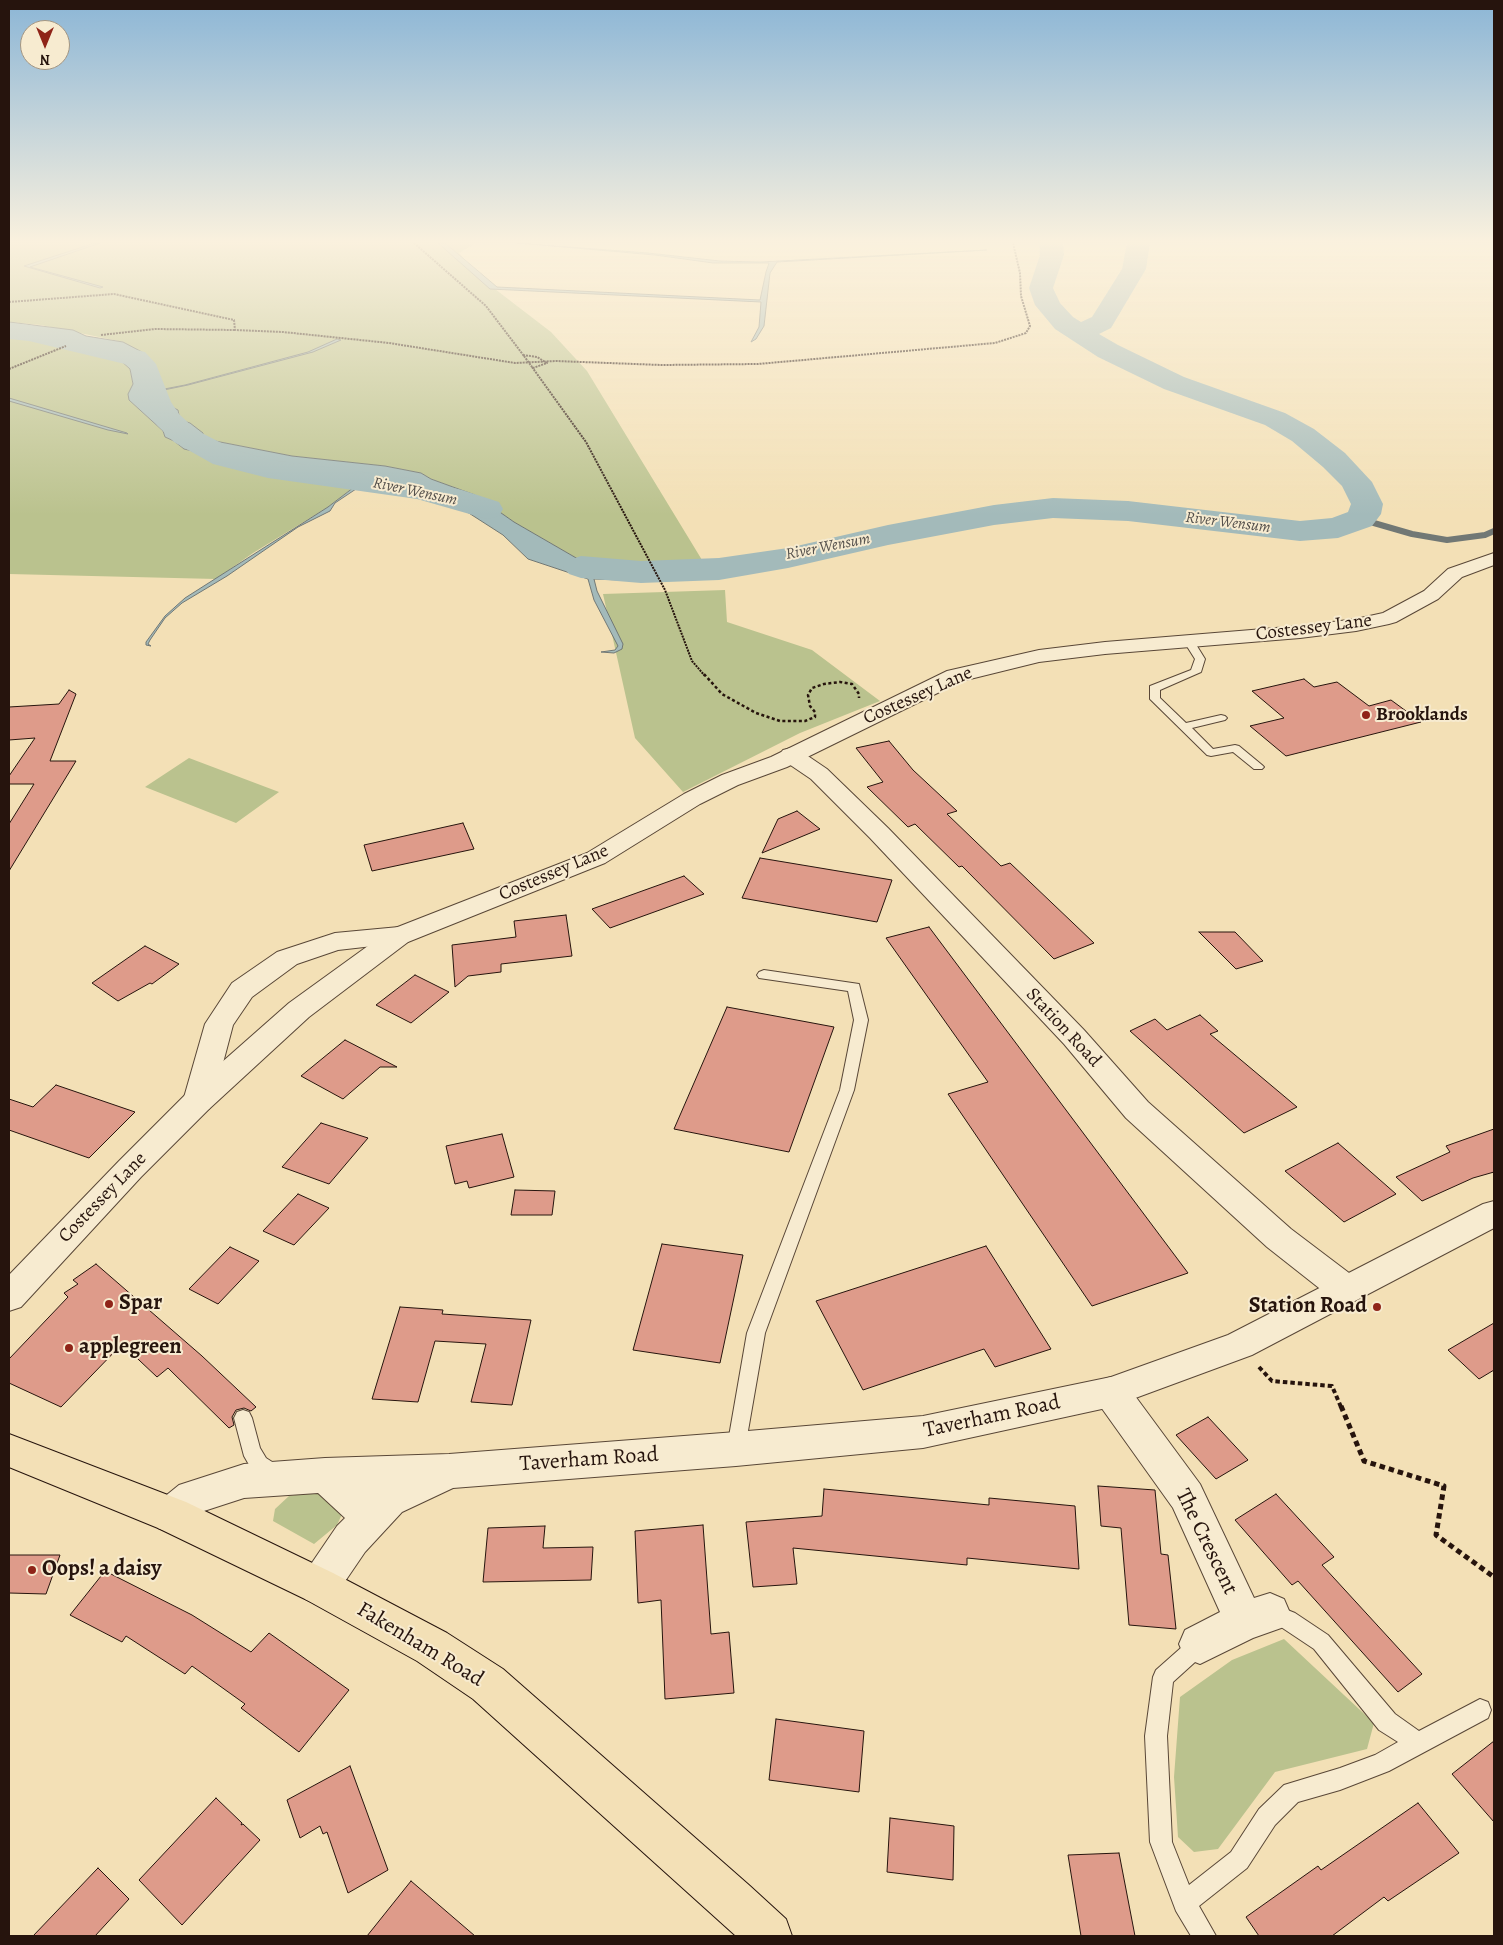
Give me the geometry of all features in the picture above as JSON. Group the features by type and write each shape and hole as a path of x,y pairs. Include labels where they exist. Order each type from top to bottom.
{"main road":[{"name":"Fakenham Road","path":"9,1450 172,1515 319,1586 432,1647 488,1684 734,1902 769,1936"}],"street":[{"name":"Costessey Lane","path":"9,1297 130,1169 198,1101 299,1010 399,936 596,858 692,799 730,780 791,755 955,676 1039,656 1188,640 1309,631 1356,625 1389,618 1430,595 1455,572 1494,559"},
{"name":"Station Road","path":"791,755 819,774 879,833 1074,1037 1138,1110 1279,1238 1345,1289"},
{"name":"Costessey Lane","path":"198,1101 218,1024 242,990 287,958 335,942 399,936"},
{"name":"Taverham Road","path":"172,1515 192,1498 244,1481 325,1475 449,1471 736,1449 923,1432 1111,1392 1240,1345 1494,1213"},
{"name":"The Crescent","path":"1111,1392 1187,1496 1257,1617"},
{"name":"Taverham Road","path":"319,1586 351,1539 388,1500 449,1471"},
{"path":"325,1475 372,1517"},
{"path":"1200,1644 1257,1617"}],"lane":[{"path":"1188,640 1200,659 1196,672 1154,688 1155,699 1211,753 1235,748 1258,767"},
{"path":"1184,726 1221,718"},
{"path":"736,1449 756,1333 847,1090 861,1020 854,987 764,975"},
{"path":"243,1418 251,1450 259,1464 282,1478"},
{"path":"1257,1617 1288,1620 1321,1642 1387,1722 1418,1743"},
{"path":"1200,1644 1163,1676 1156,1736 1161,1842 1184,1903 1204,1936"},
{"path":"1184,1903 1240,1860 1267,1817 1292,1793 1340,1779 1381,1763 1480,1710"}],"path":[{"path":"101,335 112,334"},
{"path":"299,334 389,344 515,363 543,361 724,366 900,352 1005,340 1024,334"},
{"path":"507,334 533,367 586,442 665,590 692,661 722,694 744,707 780,721 805,721 815,717 815,712 808,701 808,695 812,688 824,684 840,682 852,684 860,694 858,702"},
{"path":"9,369 66,346"},
{"path":"523,356 537,357 547,363 533,367"},
{"path":"1257,1365 1272,1381 1332,1386 1364,1462 1444,1486 1436,1535 1494,1577"}],"green space":[{"path":"9,334 35,334 62,342 111,352 130,369 133,384 128,394 129,400 163,431 165,437 184,449 253,465 302,468 366,478 328,507 253,553 216,579 9,574"},
{"path":"83,334 553,334 587,371 702,560 589,567 586,560 578,559 514,522 494,508 477,500 475,495 431,479 421,473 385,466 292,456 210,440 202,436 190,423 180,420 170,405 156,396 152,384 156,371 123,342"},
{"path":"725,590 727,622 812,650 880,701 800,733 683,792 635,738 603,594"},
{"path":"189,758 279,792 236,823 145,787"},
{"path":"315,1492 333,1499 343,1512 337,1525 314,1544 273,1521 275,1509 289,1496"},
{"path":"1284,1639 1374,1723 1367,1749 1275,1772 1218,1849 1194,1852 1178,1837 1174,1777 1180,1697 1232,1660"}],"water":[{"path":"35,334 81,334 123,342 142,352 156,371 152,384 154,391 185,385 308,352 337,339 341,340 313,352 188,385 154,392 164,403 178,410 180,420 190,423 210,440 292,456 385,466 421,473 431,479 475,495 477,500 494,508 514,522 578,559 601,563 644,563 653,581 594,579 597,591 623,644 622,649 614,653 601,652 615,650 618,646 594,600 588,579 528,559 503,535 461,508 453,506 450,502 402,483 374,478 366,480 362,485 335,503 330,511 298,527 227,576 182,603 165,618 148,644 151,646 146,645 146,642 165,616 185,598 328,507 366,478 302,468 253,465 184,449 165,437 163,431 129,400 128,394 133,384 130,369 111,352 62,342"},
{"path":"755,334 759,334 756,339 751,342"},
{"path":"9,398 127,433 128,434 9,401"}],"building":[{"name":"Brooklands","path":"1304,679 1314,687 1337,682 1369,706 1391,700 1421,722 1286,756 1250,726 1284,718 1252,691"},
{"path":"69,690 76,694 50,761 76,761 9,871 9,824 34,784 9,784 9,776 35,738 9,740 9,707 59,704"},
{"path":"889,741 913,770 957,811 947,814 1001,866 1010,863 1094,943 1054,959 962,866 959,867 915,824 908,827 867,787 883,782 856,748"},
{"path":"797,811 820,829 762,853 778,819"},
{"path":"463,823 474,849 372,871 364,845"},
{"path":"760,858 892,880 877,922 742,898"},
{"path":"684,876 704,894 610,928 592,909"},
{"path":"566,915 572,956 501,964 501,972 468,976 455,987 452,945 516,937 514,921"},
{"path":"929,927 1188,1273 1092,1306 948,1094 988,1082 886,938"},
{"path":"1199,932 1235,932 1263,961 1236,969"},
{"path":"145,946 179,964 152,984 150,983 118,1001 92,983"},
{"path":"415,975 449,992 411,1023 376,1005"},
{"path":"727,1007 834,1027 789,1152 674,1129"},
{"path":"1200,1015 1218,1031 1210,1034 1297,1107 1244,1133 1130,1031 1155,1019 1167,1030"},
{"path":"345,1040 397,1067 380,1067 343,1099 301,1076"},
{"path":"56,1085 135,1112 89,1158 9,1130 9,1099 33,1107"},
{"path":"321,1123 368,1138 329,1184 282,1167"},
{"path":"1494,1129 1494,1172 1473,1178 1422,1201 1396,1177 1450,1152 1446,1146"},
{"path":"502,1134 514,1177 469,1188 467,1181 455,1184 446,1146"},
{"path":"1338,1143 1396,1194 1344,1222 1285,1171"},
{"path":"515,1190 555,1191 552,1215 511,1215"},
{"path":"298,1194 329,1208 294,1245 263,1231"},
{"path":"662,1244 743,1255 720,1363 633,1350"},
{"path":"986,1246 1051,1349 995,1367 984,1349 863,1390 816,1301"},
{"path":"230,1247 259,1261 218,1304 189,1289"},
{"path":"96,1264 202,1356 256,1407 251,1411 244,1408 236,1410 232,1417 234,1425 229,1428 168,1368 157,1377 122,1344 61,1407 9,1383 9,1359 68,1297 64,1293 78,1284 73,1280"},
{"path":"400,1307 443,1310 442,1314 531,1320 512,1405 471,1402 486,1344 435,1341 418,1402 372,1399"},
{"path":"1494,1323 1494,1370 1479,1379 1448,1350"},
{"path":"1208,1417 1248,1460 1216,1479 1176,1435"},
{"path":"1098,1486 1155,1490 1161,1554 1168,1555 1176,1629 1129,1625 1121,1528 1101,1526"},
{"path":"824,1489 989,1505 989,1498 1075,1506 1079,1569 967,1558 967,1565 793,1548 797,1584 753,1587 746,1522 822,1516"},
{"path":"1276,1494 1334,1557 1322,1565 1422,1674 1398,1692 1298,1581 1292,1585 1235,1520"},
{"path":"703,1525 711,1634 729,1632 734,1693 665,1699 661,1600 638,1603 635,1531"},
{"path":"545,1526 543,1548 593,1547 591,1580 483,1582 488,1528"},
{"name":"Oops! a daisy","path":"9,1555 60,1555 46,1594 9,1593"},
{"path":"105,1571 192,1615 251,1652 269,1633 349,1690 299,1752 241,1708 245,1704 192,1666 185,1674 126,1636 122,1642 70,1615"},
{"path":"776,1719 864,1731 859,1792 769,1780"},
{"path":"1494,1741 1494,1822 1452,1774"},
{"path":"350,1766 388,1870 348,1893 327,1832 323,1834 320,1826 300,1838 287,1800"},
{"path":"216,1798 242,1823 241,1825 243,1824 260,1840 182,1925 139,1880"},
{"path":"1418,1803 1459,1853 1388,1901 1384,1897 1332,1936 1259,1936 1246,1917 1318,1866 1321,1870"},
{"path":"890,1818 954,1826 953,1880 887,1872"},
{"path":"1119,1853 1135,1936 1081,1936 1068,1855"},
{"path":"98,1868 129,1899 95,1936 33,1936"},
{"path":"411,1881 475,1936 367,1936"}],"waterway":[{"name":"River Wensum","path":"33,334 135,358 142,364 157,402 167,419 185,436 224,457 268,469 417,489 451,497 487,509"},
{"name":"River Wensum","path":"581,567 641,572 719,569 788,558 888,535 994,515 1053,508 1128,511 1300,531 1338,528 1360,519 1364,514 1367,504 1356,482 1334,460 1303,435 1275,419 1174,383 1108,351 1080,334"},
{"path":"1360,519 1412,534 1447,540 1485,535 1494,531"}],"place":[{"name":"Brooklands","path":"1366,715"},
{"name":"Spar","path":"109,1304"},
{"name":"Station Road","path":"1377,1307"},
{"name":"applegreen","path":"69,1348"},
{"name":"Oops! a daisy","path":"32,1570"}]}
